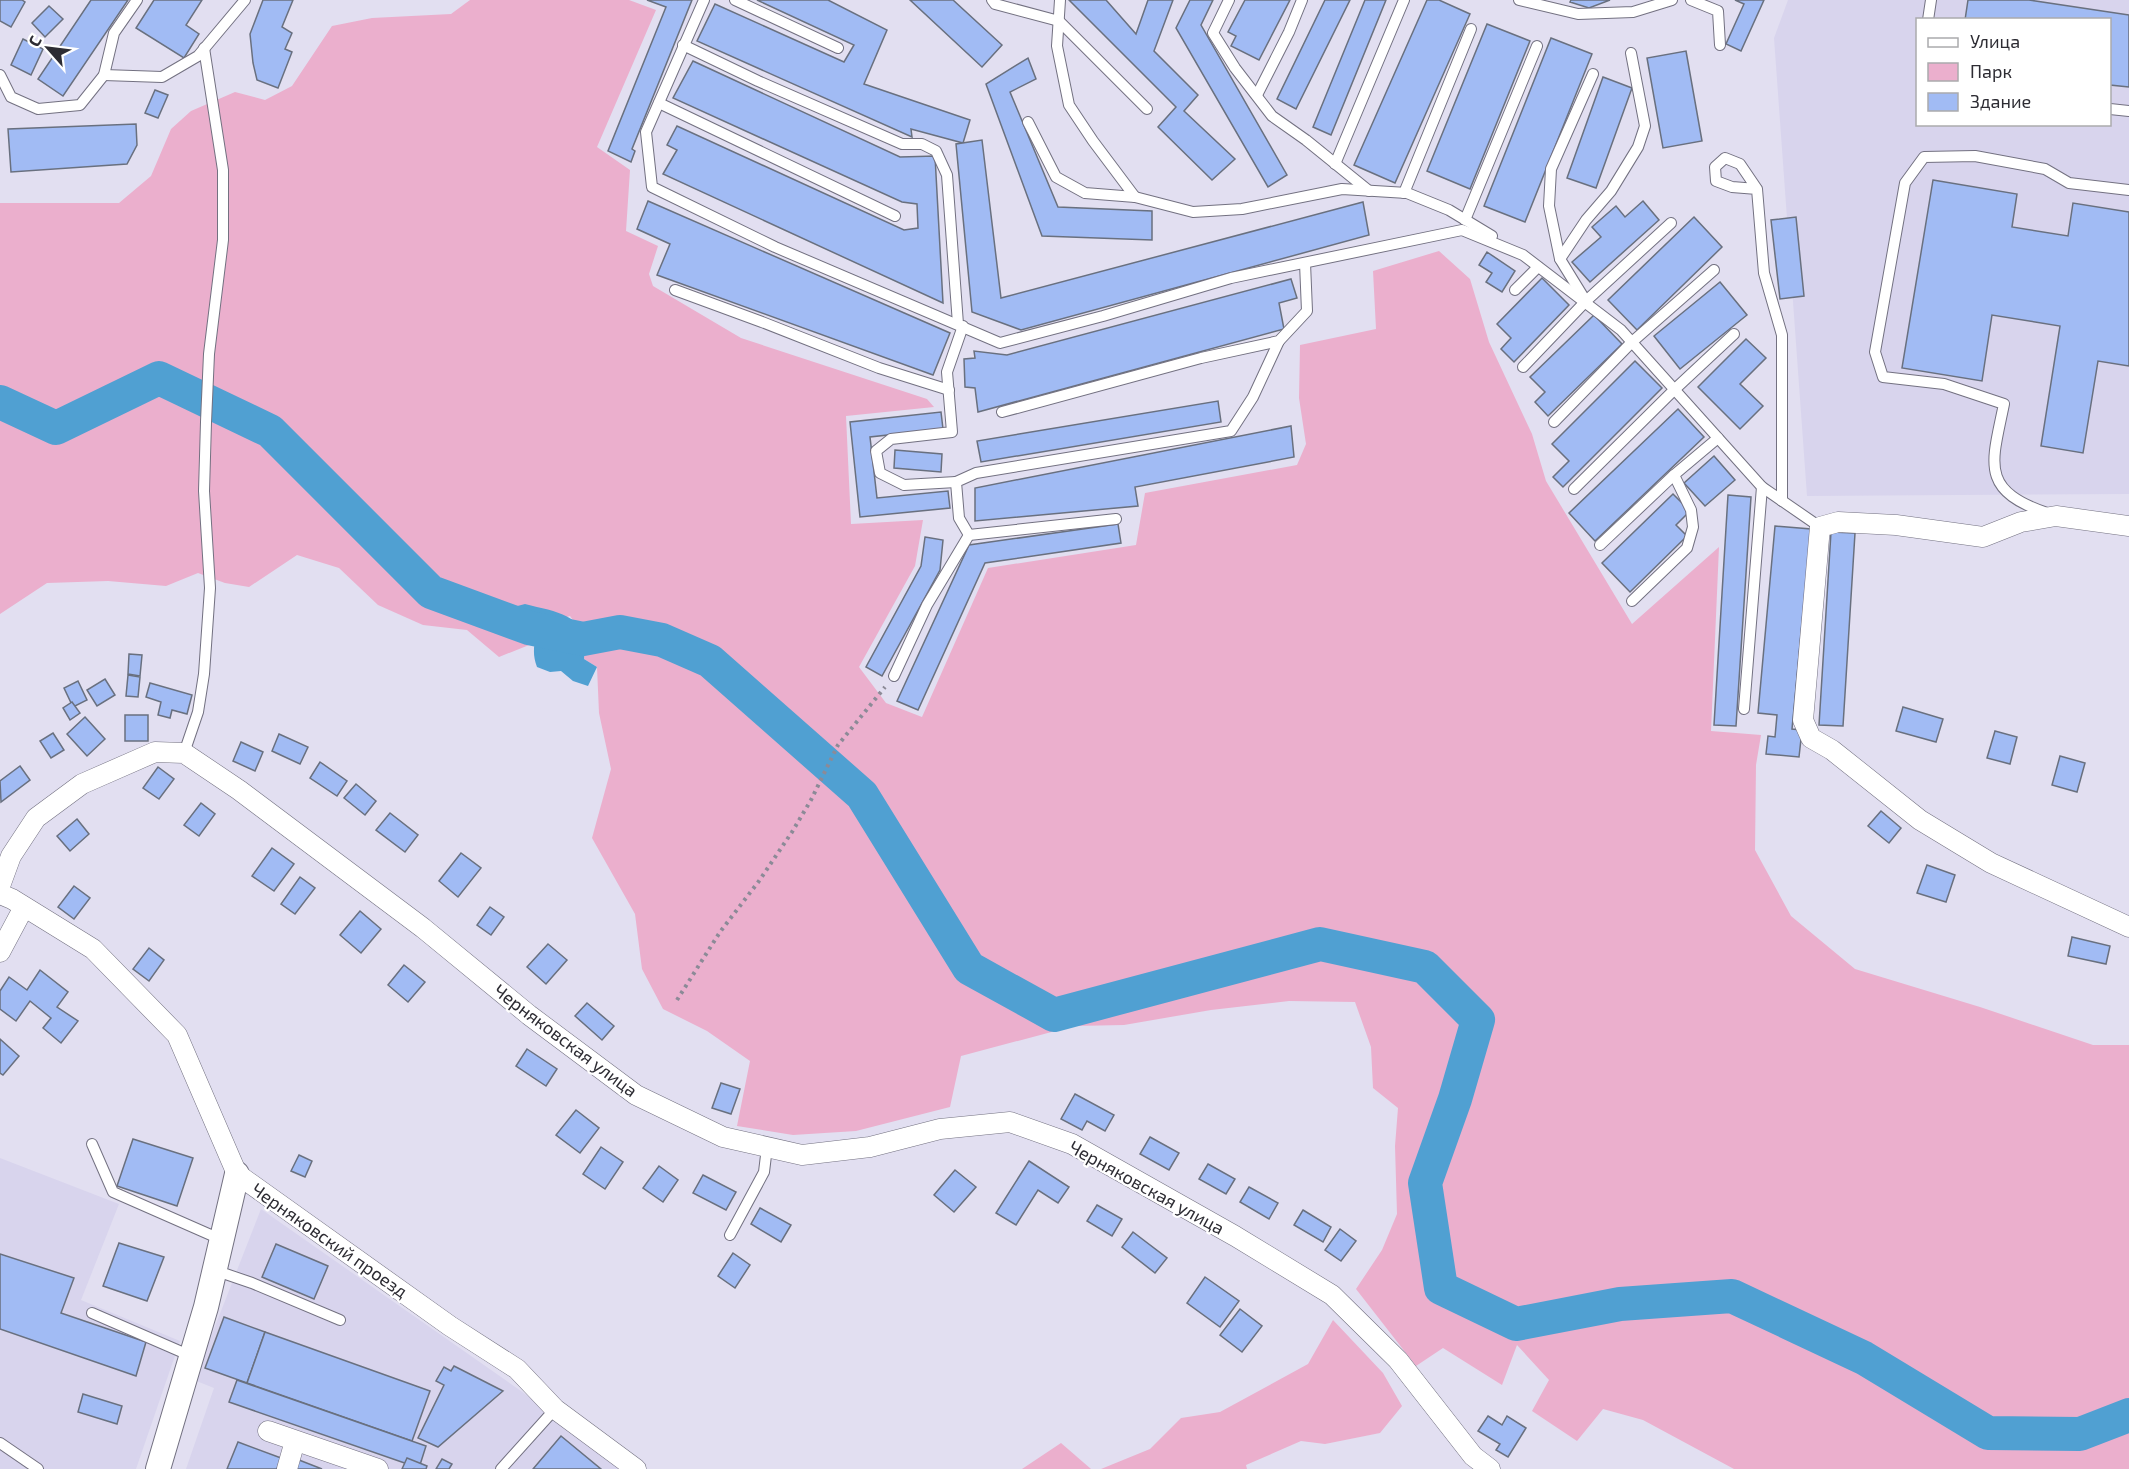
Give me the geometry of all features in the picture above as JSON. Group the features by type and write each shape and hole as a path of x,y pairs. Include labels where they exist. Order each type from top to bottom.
{"street":[{"path":"2129,526 2056,516 2021,522 1983,537 1896,525 1838,522 1820,527 1803,720 1811,738 1832,750 1920,820 1991,863 2129,927"},
{"path":"0,886 11,856 36,818 82,784 154,752 184,753"},
{"name":"Черняковская улица","path":"184,753 239,790 423,928 529,1015 636,1095 723,1137 802,1155 870,1147 940,1129 1010,1122 1071,1144 1235,1236 1332,1295 1398,1360 1473,1456 1490,1469"},
{"path":"0,894 12,899 93,949 177,1035 237,1174"},
{"path":"0,952 24,907"},
{"name":"Черняковский проезд","path":"158,1469 206,1307 220,1239 237,1174 450,1326 517,1369 555,1409 636,1469"},
{"path":"268,1431 378,1469"},
{"path":"287,1469 296,1441"}],"lane":[{"path":"0,75 11,97 38,109 80,105 104,75 114,33 137,0"},
{"path":"104,75 162,78 198,56 245,0"},
{"path":"704,0 646,132 652,187 775,247 1000,343 1103,316 1231,278 1462,230 1522,255"},
{"path":"735,0 838,48"},
{"path":"992,0 995,4 1059,21 1147,109"},
{"path":"1060,0 1057,46 1069,105 1135,197"},
{"path":"1229,0 1213,33 1235,68 1272,116 1369,191"},
{"path":"1257,95 1289,32 1302,0"},
{"path":"1335,164 1404,0"},
{"path":"1519,0 1556,4 1578,14 1634,12 1672,0"},
{"path":"1690,0 1718,11 1720,45"},
{"path":"1928,18 1931,0"},
{"path":"1404,193 1471,29"},
{"path":"683,45 902,144 922,144 936,152 947,175 961,325 947,372 952,432 891,439 876,451 880,472 904,485 956,482 976,473 1231,431 1253,397 1279,341 1307,311 1305,263"},
{"path":"1465,220 1537,46"},
{"path":"184,753 198,712 210,588 204,491 206,422 209,354 223,240 223,170 204,48"},
{"path":"1560,259 1586,220 1611,191 1638,147 1645,126 1631,53"},
{"path":"1585,302 1560,259 1549,206 1551,169 1593,74"},
{"path":"659,102 895,216"},
{"path":"2111,109 2129,111"},
{"path":"1028,122 1056,177 1085,193 1135,197 1193,212 1242,208 1342,189 1404,193 1449,210 1522,255 1621,330 1762,487 1820,527"},
{"path":"2056,516 2023,505 1999,485 1993,466 2004,404 1944,384 1883,377 1875,352 1905,183 1924,157 1975,156 2045,170 2069,183 2129,190"},
{"path":"1757,189 1764,273 1782,335 1782,501"},
{"path":"1522,367 1585,302 1671,224"},
{"path":"1515,290 1538,267"},
{"path":"1554,422 1632,342 1714,270"},
{"path":"675,290 879,368 949,390"},
{"path":"1575,489 1734,334"},
{"path":"1002,412 1200,358 1279,341"},
{"path":"1600,545 1674,475 1718,438"},
{"path":"1632,601 1687,548 1693,527 1691,510 1674,475"},
{"path":"956,482 959,518 969,535"},
{"path":"1744,709 1762,487"},
{"path":"969,535 1116,519"},
{"path":"894,676 927,605 969,535"},
{"path":"92,1144 113,1191 220,1239"},
{"path":"730,1235 764,1172 767,1147"},
{"path":"213,1270 252,1283 340,1320"},
{"path":"92,1313 191,1356"},
{"path":"501,1469 555,1409"},
{"path":"0,1443 38,1469"}],"path":[{"path":"677,1000 720,932 759,881 792,832 811,800 838,745 894,676"}],"shaded area":[{"path":"1788,0 2129,0 2129,494 1807,496 1774,38"},
{"path":"0,1158 119,1204 81,1300 180,1341 136,1469 0,1469"},
{"path":"261,1209 521,1391 623,1469 186,1469 214,1388 194,1380"}],"green space":[{"path":"470,0 629,0 656,10 597,147 630,170 626,231 658,246 649,274 653,286 741,338 927,399 934,407 846,416 851,524 923,520 915,566 859,667 886,703 922,717 988,568 1136,545 1145,493 1297,465 1306,444 1299,398 1300,345 1376,329 1373,271 1439,251 1470,279 1489,342 1532,434 1546,481 1632,624 1719,547 1711,731 1761,735 1756,765 1755,850 1791,916 1855,969 1980,1007 2093,1045 2129,1045 2129,1469 1734,1469 1643,1420 1603,1409 1577,1441 1532,1411 1549,1380 1517,1345 1502,1385 1443,1348 1416,1366 1356,1289 1382,1250 1397,1214 1395,1146 1398,1108 1373,1088 1371,1047 1355,1002 1289,1001 1211,1010 1124,1025 1074,1026 961,1056 950,1107 856,1131 793,1135 737,1126 750,1061 707,1031 663,1009 642,969 635,914 592,838 611,769 599,713 597,667 584,659 582,636 570,616 540,625 534,643 499,657 467,630 423,625 378,605 339,568 297,555 249,587 225,583 198,573 166,586 108,581 47,583 0,614 0,203 119,203 151,176 171,129 191,111 235,92 265,100 292,86 332,26 372,18 451,14"},
{"path":"1333,1320 1383,1373 1402,1406 1380,1433 1325,1444 1301,1441 1246,1465 1247,1469 1101,1469 1150,1449 1181,1418 1220,1412 1308,1364"},
{"path":"1061,1443 1091,1469 1022,1469"}],"water":[{"path":"525,604 560,613 577,624 582,633 584,659 597,667 588,686 573,681 561,671 550,672 537,667 534,651 539,625 522,626 501,623 498,611"}],"building":[{"path":"0,0 25,2 11,27 0,21"},
{"path":"91,0 128,0 63,96 38,79"},
{"path":"154,0 202,0 186,25 199,34 184,58 136,28"},
{"path":"263,0 293,0 282,27 292,33 285,49 292,52 278,88 257,80 253,63 250,34"},
{"path":"647,0 692,0 632,149 635,151 631,162 608,151 666,7"},
{"path":"757,0 828,0 887,30 864,84 970,120 963,143 911,129 912,137 697,41 715,4 844,62 854,45"},
{"path":"910,0 953,0 1002,45 982,67"},
{"path":"1069,0 1106,0 1136,34 1148,0 1173,0 1154,51 1198,95 1184,111 1235,159 1212,180 1158,127 1176,107"},
{"path":"1190,0 1213,0 1201,25 1287,175 1268,187 1176,28"},
{"path":"1245,0 1290,0 1259,60 1231,46 1236,36 1228,32"},
{"path":"1325,0 1350,0 1296,109 1277,99"},
{"path":"1365,0 1386,0 1331,135 1313,127"},
{"path":"1427,0 1439,0 1470,14 1395,183 1354,165"},
{"path":"1571,0 1610,0 1589,8 1570,2"},
{"path":"1735,0 1764,0 1741,51 1726,44 1744,4"},
{"path":"1968,0 2029,0 2129,15 2129,87 2111,85 2111,18 1965,18"},
{"path":"49,6 63,19 45,37 32,23"},
{"path":"1487,24 1530,41 1470,189 1427,171"},
{"path":"1551,38 1592,54 1525,222 1484,206"},
{"path":"23,39 43,49 31,75 11,65"},
{"path":"1686,51 1702,141 1663,148 1647,58"},
{"path":"1028,58 1036,79 1010,92 1058,207 1152,211 1152,240 1042,236 986,84"},
{"path":"693,61 900,157 935,156 943,303 663,174 677,150 667,145 677,126 904,230 918,228 917,204 902,202 673,98"},
{"path":"1603,77 1632,88 1596,188 1567,178"},
{"path":"155,90 168,95 158,118 145,113"},
{"path":"136,124 137,145 127,164 11,172 8,129"},
{"path":"982,140 1001,298 1363,202 1369,235 1021,330 972,312 956,144"},
{"path":"1933,180 2017,194 2012,227 2068,236 2073,203 2129,212 2129,366 2098,361 2083,453 2041,446 2060,326 1992,315 1982,381 1902,368"},
{"path":"648,201 950,333 933,375 657,275 670,244 637,229"},
{"path":"1643,201 1659,220 1590,282 1572,262 1601,237 1592,227 1616,206 1625,217"},
{"path":"1694,217 1722,247 1637,330 1608,300"},
{"path":"1796,217 1804,296 1780,299 1771,220"},
{"path":"1487,252 1515,271 1502,292 1486,282 1492,273 1479,265"},
{"path":"1542,278 1569,305 1514,362 1501,349 1511,338 1497,324"},
{"path":"1291,279 1297,298 1279,303 1284,329 978,412 975,388 965,387 964,359 975,358 974,351 1007,355"},
{"path":"1720,282 1747,315 1680,369 1654,336"},
{"path":"1594,315 1622,344 1548,416 1535,402 1545,392 1530,377"},
{"path":"1746,339 1766,358 1740,384 1763,406 1740,429 1698,387"},
{"path":"1635,361 1662,388 1563,487 1553,477 1569,461 1552,444"},
{"path":"1218,401 1221,422 981,462 977,441"},
{"path":"1678,409 1704,437 1595,541 1569,513"},
{"path":"941,412 943,429 870,437 877,498 948,491 950,508 860,517 850,422"},
{"path":"1291,426 1294,457 1135,487 1138,506 975,521 975,488"},
{"path":"895,450 942,454 941,472 894,468"},
{"path":"1714,456 1735,480 1705,506 1684,483"},
{"path":"1673,494 1690,511 1676,525 1687,536 1630,592 1602,563"},
{"path":"1728,495 1751,497 1736,726 1714,725"},
{"path":"1118,524 1121,543 985,563 918,710 897,701 969,545"},
{"path":"1775,526 1811,529 1792,729 1802,730 1799,757 1766,754 1768,736 1775,737 1777,715 1758,713"},
{"path":"1831,532 1855,533 1843,726 1819,725"},
{"path":"925,537 943,540 940,570 882,676 866,667 921,566"},
{"path":"129,654 142,655 140,676 128,674"},
{"path":"128,675 140,677 138,697 126,696"},
{"path":"105,679 115,695 97,706 87,690"},
{"path":"78,681 87,700 73,707 64,688"},
{"path":"150,683 192,695 187,714 172,710 170,718 158,715 161,702 146,697"},
{"path":"72,702 80,713 70,720 63,708"},
{"path":"1903,707 1943,719 1936,742 1896,731"},
{"path":"125,715 148,715 148,741 125,741"},
{"path":"85,717 105,739 87,756 67,734"},
{"path":"1995,731 2017,737 2010,764 1987,758"},
{"path":"53,733 64,750 51,758 40,741"},
{"path":"279,734 308,747 300,764 272,751"},
{"path":"241,742 263,752 255,771 233,761"},
{"path":"2060,756 2085,763 2077,792 2052,785"},
{"path":"320,762 347,781 337,796 310,778"},
{"path":"20,766 30,780 1,802 0,781"},
{"path":"158,767 174,779 159,799 143,788"},
{"path":"356,784 376,801 365,815 344,798"},
{"path":"201,803 215,814 199,836 184,825"},
{"path":"1881,811 1901,828 1889,843 1868,826"},
{"path":"390,813 418,835 405,852 376,830"},
{"path":"77,819 89,834 70,851 57,836"},
{"path":"272,848 294,864 274,891 252,876"},
{"path":"461,853 481,868 458,897 439,881"},
{"path":"1927,865 1955,875 1946,902 1917,893"},
{"path":"300,877 315,888 295,914 281,904"},
{"path":"74,886 90,898 74,919 58,907"},
{"path":"490,907 504,917 491,935 477,925"},
{"path":"360,911 381,929 361,953 340,935"},
{"path":"2072,937 2110,946 2106,964 2068,956"},
{"path":"548,944 567,960 546,984 527,967"},
{"path":"149,948 164,960 149,981 133,969"},
{"path":"404,965 425,982 408,1002 388,985"},
{"path":"40,970 68,992 57,1007 78,1021 61,1043 43,1028 51,1018 30,1001 16,1021 0,1009 0,991 9,977 27,990"},
{"path":"587,1003 614,1026 602,1040 575,1016"},
{"path":"0,1039 19,1056 3,1075 0,1073"},
{"path":"527,1049 557,1069 546,1086 516,1066"},
{"path":"721,1083 740,1089 731,1114 712,1108"},
{"path":"1075,1094 1114,1115 1105,1131 1087,1121 1082,1130 1061,1119"},
{"path":"576,1110 599,1128 580,1153 556,1135"},
{"path":"1150,1137 1179,1153 1169,1170 1140,1154"},
{"path":"133,1139 193,1158 177,1206 117,1186"},
{"path":"601,1147 623,1162 605,1189 583,1174"},
{"path":"299,1155 312,1161 305,1177 291,1171"},
{"path":"1029,1161 1069,1187 1058,1203 1038,1190 1016,1225 996,1213"},
{"path":"1208,1164 1235,1179 1226,1194 1199,1179"},
{"path":"659,1166 678,1180 663,1202 643,1188"},
{"path":"955,1170 976,1187 954,1212 934,1195"},
{"path":"703,1175 736,1192 726,1210 693,1193"},
{"path":"1249,1187 1278,1203 1269,1219 1240,1202"},
{"path":"1097,1205 1122,1219 1112,1236 1087,1221"},
{"path":"760,1208 791,1225 781,1242 751,1224"},
{"path":"1303,1210 1331,1227 1323,1242 1294,1225"},
{"path":"1340,1229 1356,1241 1341,1261 1325,1250"},
{"path":"1133,1232 1167,1258 1155,1273 1122,1247"},
{"path":"119,1243 164,1257 147,1301 103,1286"},
{"path":"276,1244 328,1266 314,1299 262,1277"},
{"path":"733,1253 750,1265 735,1288 718,1276"},
{"path":"0,1254 74,1278 61,1313 146,1342 136,1376 0,1329"},
{"path":"1205,1277 1239,1301 1220,1327 1187,1303"},
{"path":"1240,1309 1262,1326 1242,1352 1220,1335"},
{"path":"224,1317 265,1332 247,1383 205,1368"},
{"path":"265,1332 430,1391 412,1441 247,1383"},
{"path":"454,1366 503,1391 438,1447 418,1438 444,1385 436,1381 444,1367 451,1371"},
{"path":"237,1380 426,1446 419,1468 229,1402"},
{"path":"83,1394 122,1406 117,1424 78,1412"},
{"path":"1488,1416 1502,1425 1507,1416 1526,1428 1508,1457 1496,1450 1500,1444 1478,1431"},
{"path":"561,1436 601,1469 533,1469"},
{"path":"238,1442 281,1458 277,1469 227,1469"},
{"path":"407,1458 427,1466 426,1469 402,1469"},
{"path":"442,1459 452,1464 449,1469 436,1469"},
{"path":"299,1460 322,1469 295,1469"}],"waterway":[{"path":"0,402 56,428 159,378 270,431 431,592 529,628 583,639 620,632 662,640 710,661 862,795 969,968 1054,1015 1320,944 1425,967 1478,1020 1455,1099 1425,1183 1441,1288 1516,1324 1620,1304 1732,1296 1864,1358 1988,1433 2080,1434 2129,1415"}]}
